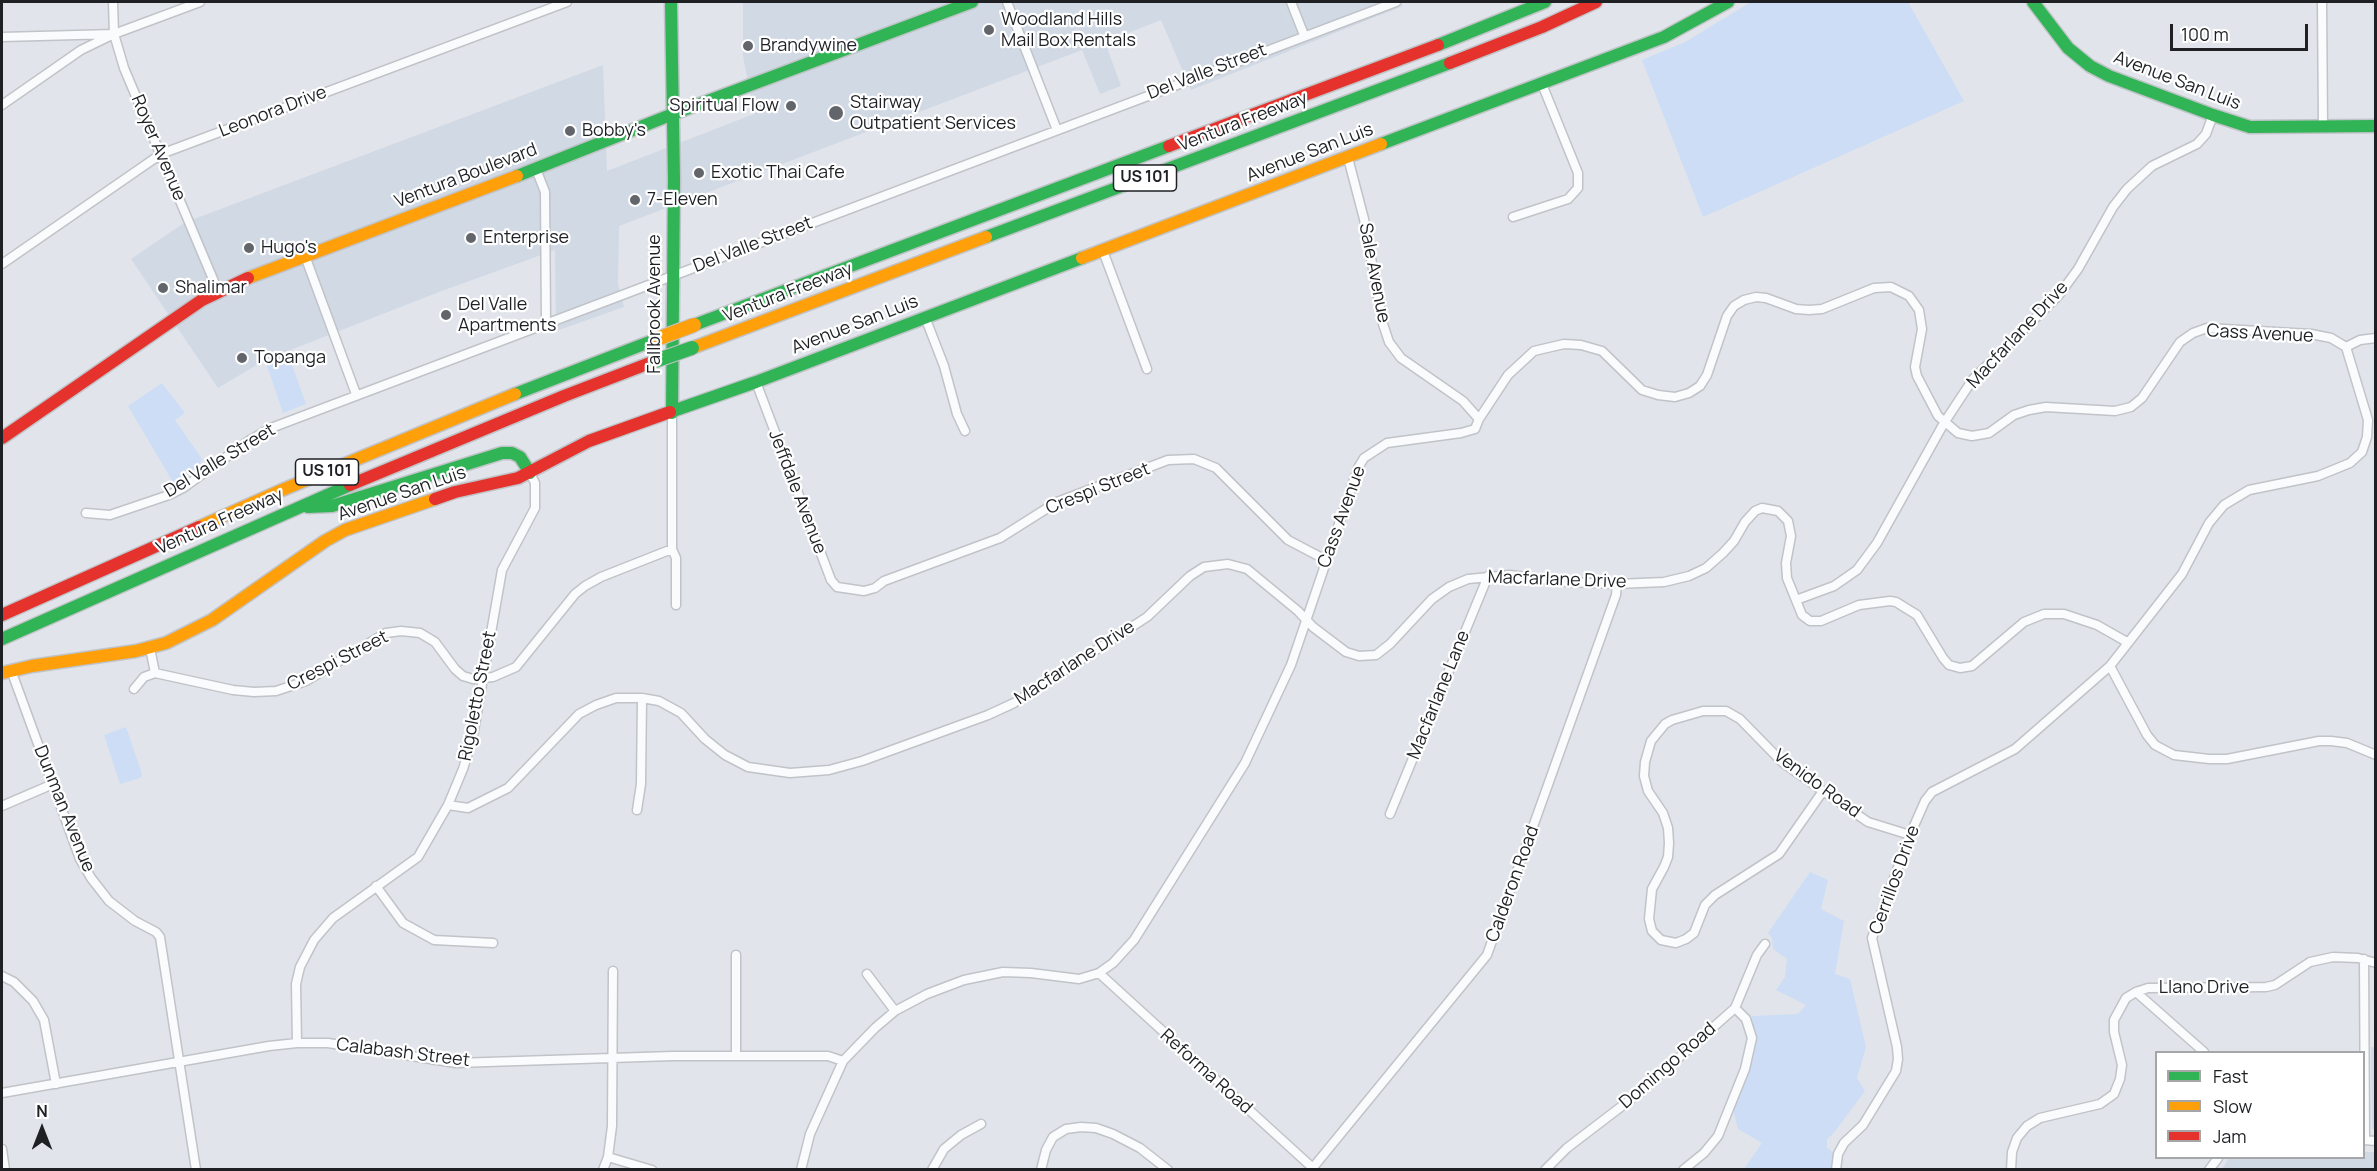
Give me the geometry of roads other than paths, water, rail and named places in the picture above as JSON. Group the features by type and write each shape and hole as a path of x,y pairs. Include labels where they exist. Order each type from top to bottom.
{"main road":[{"name":"Fallbrook Avenue","path":"671,2 674,275 672,413"},
{"name":"Ventura Boulevard","path":"2,438 218,291 673,114 972,2"},
{"name":"Ventura Freeway","path":"2,615 282,490 557,377 1493,24 1545,2"},
{"name":"Ventura Freeway","path":"2,639 296,508 553,401 1458,60 1542,27 1596,2"},
{"name":"Avenue San Luis","path":"6,671 150,648 191,633 325,541 345,530 455,492 502,483 530,473 575,447 756,382 1664,37 1728,2"},
{"name":"Avenue San Luis","path":"2033,2 2068,48 2090,66 2109,76 2213,115 2250,127 2376,126"},
{"path":"296,508 332,506 502,453 512,453 520,457 530,473"}],"street":[{"name":"Royer Avenue","path":"113,2 114,34 124,68 218,291"},
{"path":"2,105 81,50 114,34 200,2"},
{"name":"Leonora Drive","path":"2,264 160,154 567,2"},
{"path":"1007,2 1057,130"},
{"path":"1291,2 1304,35"},
{"name":"Del Valle Street","path":"86,513 110,515 169,495 183,488 250,440 271,428 1396,2"},
{"path":"2322,2 2323,126"},
{"path":"2,37 114,34"},
{"path":"1513,217 1568,199 1578,188 1578,173 1542,84"},
{"name":"Macfarlane Drive","path":"448,805 468,808 508,788 579,714 616,698 642,698 659,701 681,713 705,739 724,755 748,767 790,773 829,771 873,757 1014,703 1147,617 1190,576 1204,567 1228,564 1247,569 1346,652 1359,656 1376,655 1390,644 1432,599 1449,587 1468,579 1510,575 1566,582 1617,584 1664,582 1689,576 1706,567 1723,553 1734,541 1744,522 1755,511 1770,508 1784,515 1791,531 1786,570 1796,600 1834,586 1857,570 1877,543 1944,423 1978,372 2059,295 2078,269 2127,189 2152,166 2197,144 2206,135 2213,115"},
{"name":"Sale Avenue","path":"1348,158 1364,219 1383,324 1389,342 1401,358 1463,401 1479,419"},
{"path":"536,169 544,192 546,323"},
{"path":"1103,251 1147,369"},
{"path":"305,256 357,394"},
{"name":"Cass Avenue","path":"801,1170 810,1134 843,1061 895,1011 927,994 956,983 1003,972 1031,973 1080,980 1099,973 1113,963 1134,940 1245,763 1291,665 1358,468 1364,458 1387,443 1461,434 1475,429 1479,419 1508,375 1534,351 1564,344 1581,345 1602,351 1642,390 1675,397 1689,393 1700,386 1707,375 1727,316 1734,306 1744,300 1756,297 1766,298 1796,309 1822,309 1882,286 1891,287 1909,296 1919,310 1922,329 1916,356 1917,376 1938,416 1958,434 1972,436 1989,433 2014,415 2029,410 2046,407 2115,411 2131,407 2142,398 2180,342 2193,333 2208,328 2311,334 2331,338 2346,347"},
{"path":"925,317 944,366 957,414 965,431"},
{"path":"2376,338 2361,340 2346,347 2368,420 2367,437 2362,452 2350,463 2318,476 2249,490 2224,505 2209,523 2182,574 2110,666 2147,735 2156,745 2174,755 2228,759 2319,741 2347,743 2376,755"},
{"name":"Jeffdale Avenue","path":"756,382 831,580 837,587 850,590"},
{"name":"Fallbrook Avenue","path":"672,413 672,549 676,558 676,605"},
{"name":"Crespi Street","path":"850,590 864,591 875,588 884,581 1000,537 1057,502 1168,460 1194,459 1216,468 1288,540 1326,560"},
{"name":"Rigoletto Street","path":"297,1043 296,984 300,967 314,940 333,918 418,857 448,805 464,769 502,570 535,507 535,483 530,473"},
{"path":"483,678 505,673 516,667 575,594 585,586 672,549"},
{"name":"Macfarlane Lane","path":"1390,814 1488,576"},
{"name":"Calderon Road","path":"1313,1169 1487,955 1616,595 1617,584"},
{"path":"1796,600 1802,615 1810,621 1821,621 1859,605 1896,602 1917,615 1943,658 1949,665 1960,668 1972,666 2024,622 2044,614 2064,614 2097,625 2127,642"},
{"name":"Crespi Street","path":"155,673 233,690 276,691 306,681 386,633 401,631 420,633 435,642 455,669 464,676 473,679 483,678"},
{"path":"134,689 144,677 155,673 150,648"},
{"name":"Cerrillos Drive","path":"1836,1170 1838,1154 1844,1143 1863,1125 1896,1071 1897,1047 1872,938 1925,801 1932,792 2015,749 2110,666"},
{"name":"Dunman Avenue","path":"6,671 53,784 80,859 109,901 160,937 180,1061 193,1169"},
{"path":"637,810 641,784 642,698"},
{"name":"Venido Road","path":"1823,791 1779,854 1715,895 1705,905 1694,933 1676,943 1661,940 1652,931 1649,919 1652,889 1668,857 1669,843 1668,828 1663,813 1648,791 1644,776 1645,762 1651,741 1665,724 1672,720 1703,711 1726,711 1740,719 1782,762 1868,822 1910,836"},
{"path":"2,806 53,784"},
{"path":"376,886 403,922 434,940 493,943"},
{"name":"Domingo Road","path":"1545,1170 1567,1148 1639,1093 1736,1008 1757,955 1765,944"},
{"path":"736,955 736,1056"},
{"name":"Llano Drive","path":"2011,1170 2012,1152 2017,1137 2027,1126 2040,1118 2100,1104 2114,1094 2122,1065 2114,1032 2114,1020 2126,998 2136,992 2148,988 2266,987 2275,985 2310,962 2322,958 2364,959 2376,963"},
{"path":"2364,959 2364,1051"},
{"path":"603,1170 609,1157 612,1126 613,971"},
{"name":"Reforma Road","path":"1099,973 1313,1169"},
{"path":"867,974 895,1011"},
{"path":"2,976 14,982 33,1001 44,1020 56,1084"},
{"path":"2136,992 2202,1051"},
{"path":"1683,1170 1704,1153 1718,1136 1745,1069 1752,1038 1746,1019 1736,1008"},
{"name":"Calabash Street","path":"2,1093 180,1061 297,1043 328,1044 456,1063 736,1056 828,1056 843,1061"},
{"path":"932,1170 944,1149 961,1135 981,1124"},
{"path":"1041,1170 1046,1149 1053,1137 1066,1129 1080,1127 1096,1128 1113,1134 1140,1148 1168,1170"},
{"path":"2,1149 5,1170"},
{"path":"609,1157 652,1170"}],"place":[{"name":"Woodland Hills Mail Box Rentals","path":"989,30"},
{"name":"Brandywine","path":"748,46"},
{"name":"Spiritual Flow","path":"791,106"},
{"name":"Stairway Outpatient Services","path":"836,113"},
{"name":"Bobby's","path":"570,131"},
{"name":"Exotic Thai Cafe","path":"699,173"},
{"name":"7-Eleven","path":"635,200"},
{"name":"Enterprise","path":"471,238"},
{"name":"Hugo's","path":"249,248"},
{"name":"Shalimar","path":"163,288"},
{"name":"Del Valle Apartments","path":"446,315"},
{"name":"Topanga","path":"242,358"}]}
